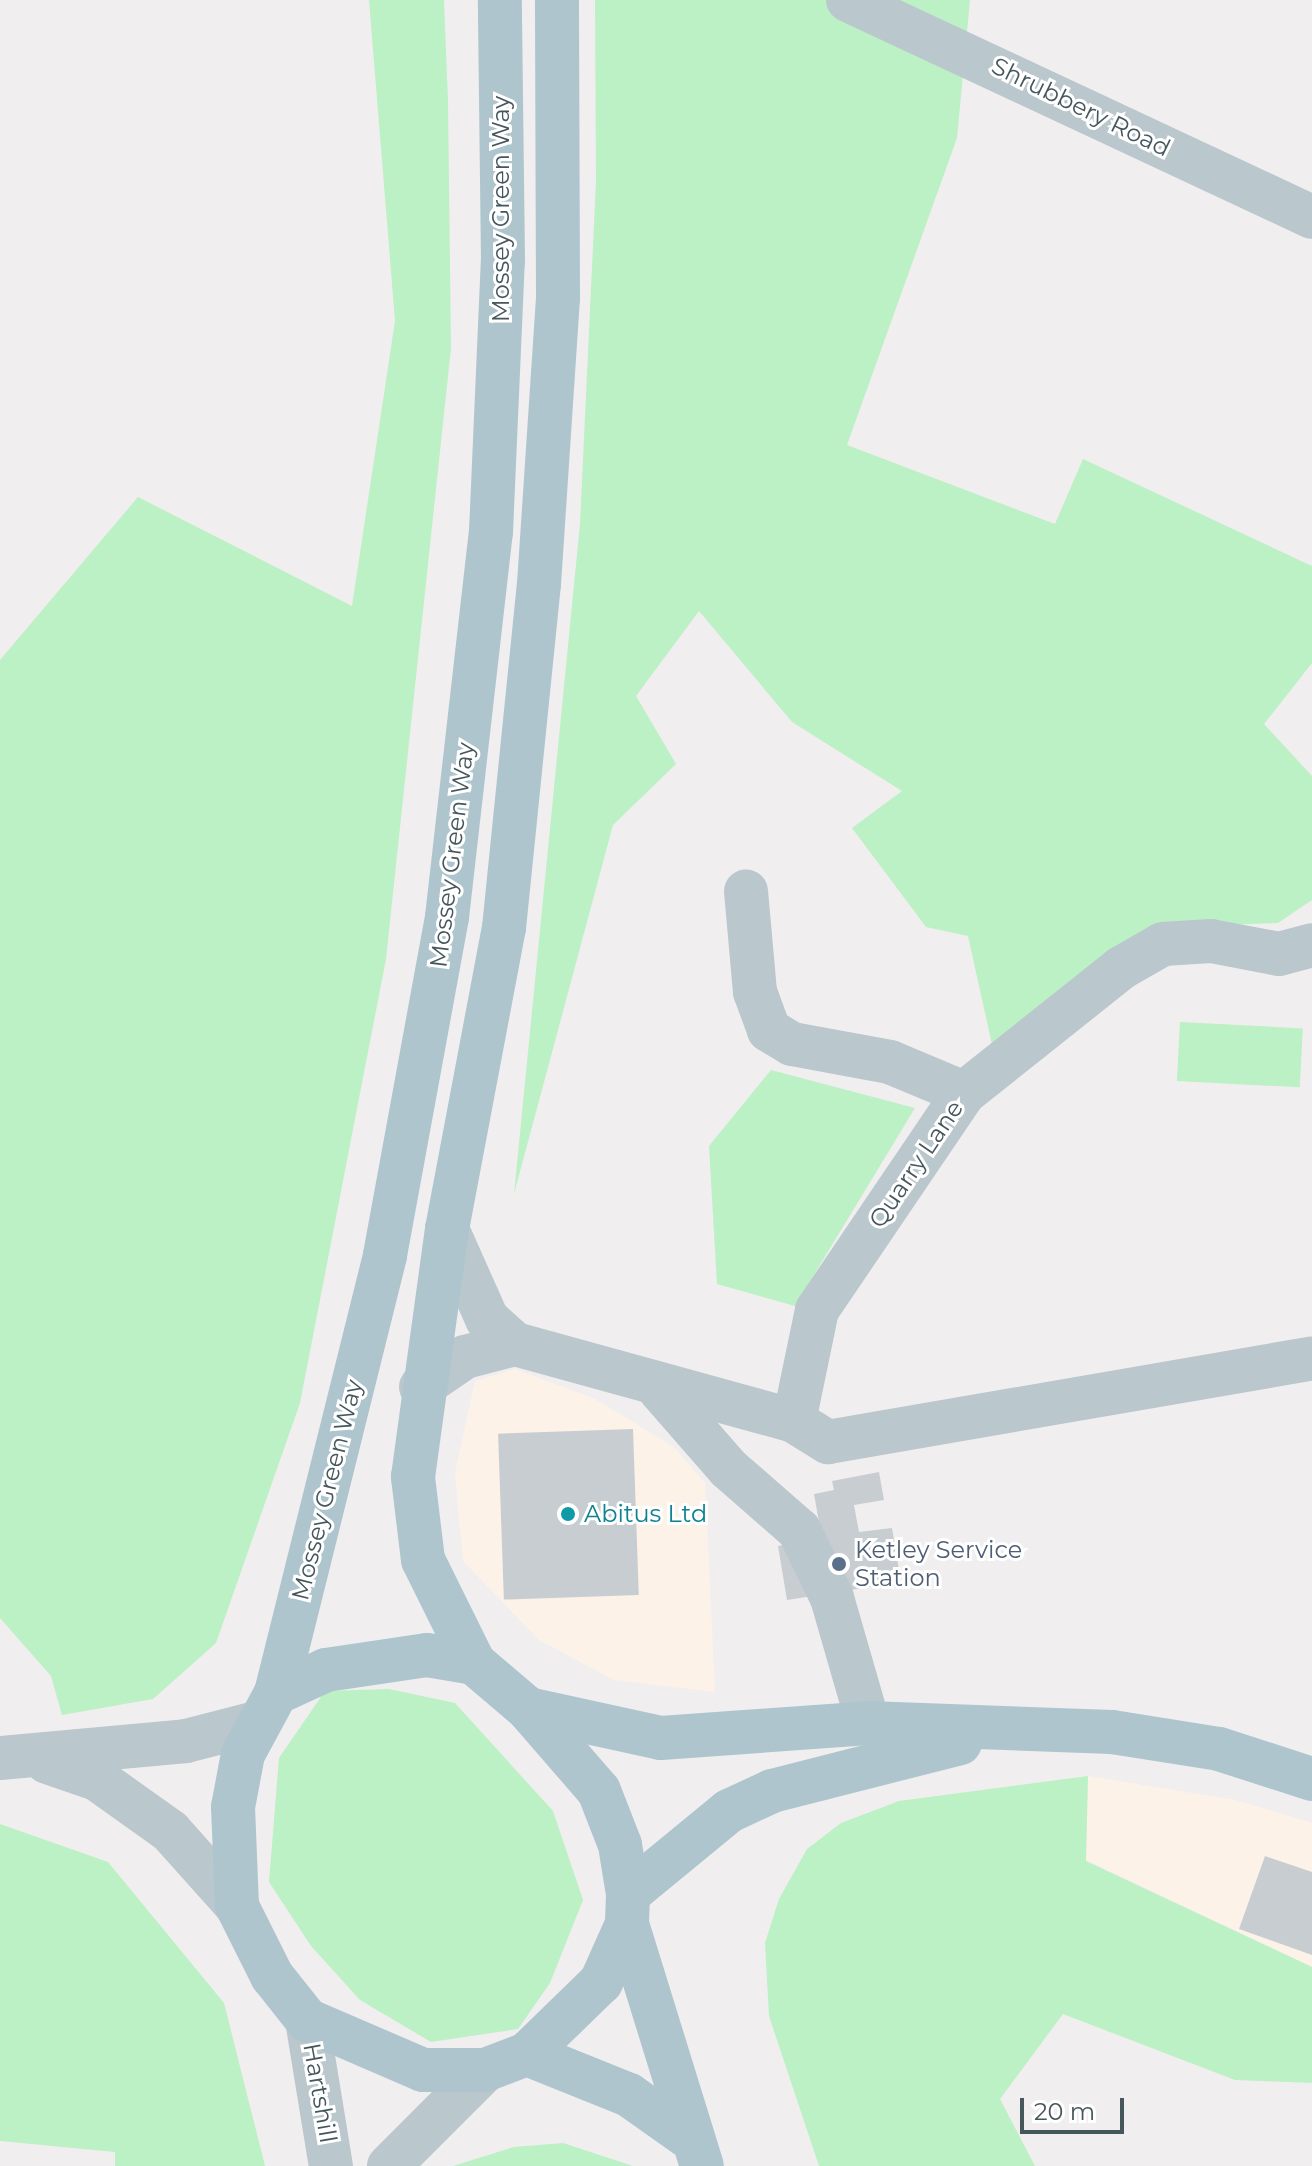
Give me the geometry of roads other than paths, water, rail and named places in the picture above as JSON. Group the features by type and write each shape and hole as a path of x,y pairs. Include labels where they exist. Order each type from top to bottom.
{"main road":[{"name":"Mossey Green Way","path":"237,1906 233,1807 243,1754 268,1708 385,1255 447,917 491,532 503,261 500,0"},
{"path":"557,0 558,298 539,584 504,928 447,1229 421,1387 415,1444 419,1544 474,1663 528,1709 599,1791 620,1845 628,1909 694,2151"},
{"path":"268,1708 326,1670 381,1659 427,1655 474,1663"},
{"path":"528,1709 661,1738 868,1723 1005,1732 1112,1732 1219,1749 1312,1779"},
{"path":"237,1906 272,1976 307,2020 423,2070 485,2070 527,2054 601,1982 628,1909 729,1811 772,1791 1005,1732"},
{"path":"527,2054 629,2095 694,2151"}],"street":[{"name":"Shrubbery Road","path":"848,0 1312,217"},
{"name":"Quarry Lane","path":"746,891 755,992 769,1030 792,1044 903,1067 964,1093 817,1310 794,1421"},
{"path":"964,1093 1121,968 1163,944 1211,941 1279,954 1312,945"},
{"path":"447,1229 487,1319 515,1344 660,1390 794,1421 828,1442 1312,1358"},
{"path":"421,1387 465,1357 515,1344"},
{"path":"660,1390 729,1469 799,1530 832,1598 868,1723"},
{"path":"16,1758 186,1741 268,1708"},
{"path":"16,1758 97,1779 170,1831 237,1906"},
{"name":"Hartshill","path":"307,2020 331,2166"},
{"path":"389,2166 485,2070"}],"place":[{"name":"Abitus Ltd","path":"568,1514"},
{"name":"Ketley Service Station","path":"839,1564"}]}
